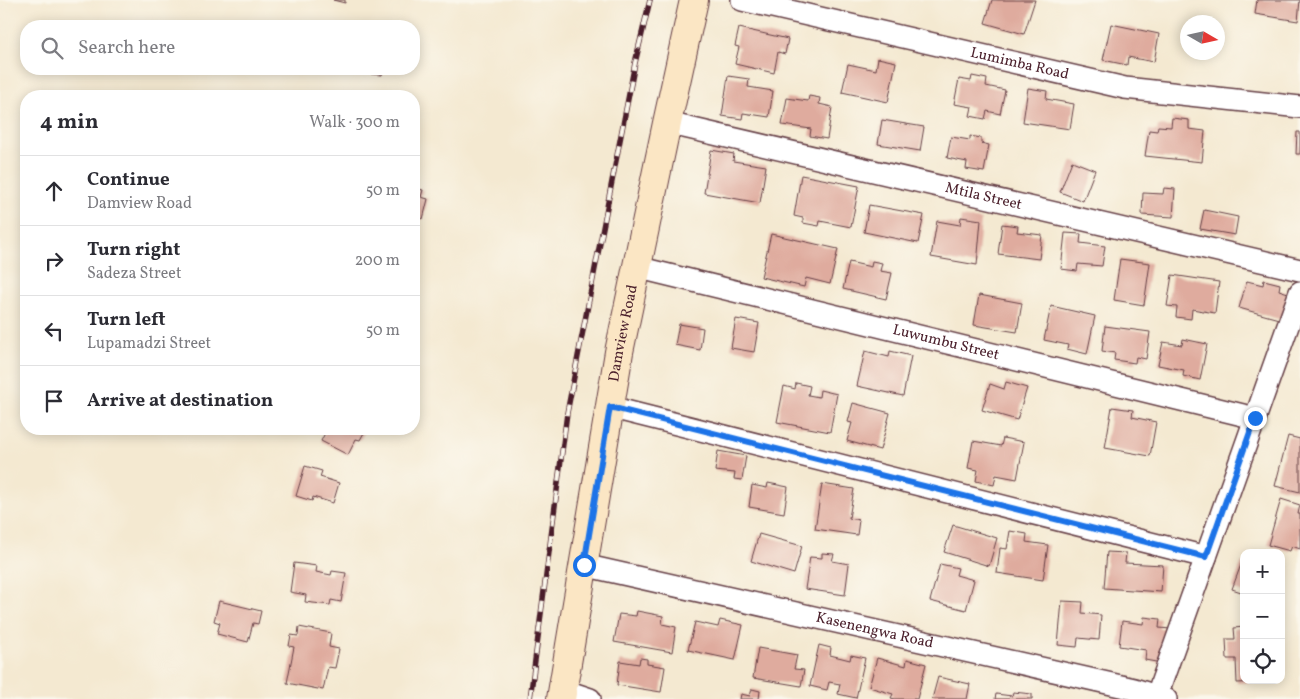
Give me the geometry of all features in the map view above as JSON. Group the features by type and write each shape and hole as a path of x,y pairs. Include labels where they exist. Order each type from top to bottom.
{"street":[{"name":"Damview Road","path":"562,694 618,352 694,0"},
{"name":"Lumimba Road","path":"742,0 1125,88 1300,107"},
{"name":"Mtila Street","path":"667,123 1300,270"},
{"name":"Luwumbu Street","path":"636,267 1255,418"},
{"path":"1161,697 1206,557 1300,292"},
{"path":"610,407 1206,557"},
{"name":"Kasenengwa Road","path":"584,565 1161,697"},
{"path":"562,694 590,699"}],"building":[{"path":"333,0 345,0 345,3"},
{"path":"992,0 1035,0 1024,34 985,23"},
{"path":"1257,0 1300,0 1298,21 1255,14"},
{"path":"1111,24 1159,34 1154,62 1128,57 1127,65 1103,60"},
{"path":"739,28 788,39 785,54 778,52 774,73 735,64 739,47 735,46"},
{"path":"878,58 896,62 888,102 842,92 848,64 876,70"},
{"path":"728,76 749,79 748,87 773,91 769,117 743,113 742,119 722,116"},
{"path":"972,76 987,79 986,86 1005,90 1000,114 987,111 985,119 970,116 972,107 954,104 959,79 971,81"},
{"path":"1028,88 1047,91 1046,99 1074,104 1070,129 1023,122"},
{"path":"809,96 820,98 819,104 832,107 827,139 810,136 811,129 782,125 787,98 808,101"},
{"path":"1172,118 1189,120 1189,129 1205,131 1202,162 1145,156 1149,130 1157,131 1158,126 1171,127"},
{"path":"882,120 924,127 920,151 878,144"},
{"path":"1297,132 1300,132 1300,154 1296,154"},
{"path":"970,136 981,138 981,143 989,145 984,172 966,169 967,162 947,158 951,137 970,140"},
{"path":"711,150 734,154 733,161 766,166 760,203 704,193"},
{"path":"1072,161 1095,170 1083,201 1060,192"},
{"path":"801,175 859,186 851,227 820,221 819,226 803,223 803,218 794,216"},
{"path":"1164,188 1175,189 1173,217 1142,215 1143,193 1163,194"},
{"path":"420,189 423,190 421,197 428,199 423,219 420,218"},
{"path":"869,205 924,215 918,243 864,232"},
{"path":"1204,210 1238,217 1235,235 1200,229"},
{"path":"961,217 981,220 977,265 931,257 937,221 960,225"},
{"path":"1002,224 1018,226 1017,232 1042,235 1039,259 998,254"},
{"path":"1065,233 1081,234 1080,243 1105,246 1102,266 1078,264 1077,271 1061,269"},
{"path":"771,234 838,249 830,284 806,278 804,287 761,277"},
{"path":"1120,259 1150,263 1144,305 1114,300"},
{"path":"872,261 882,263 880,271 892,273 886,299 843,289 849,262 871,267"},
{"path":"1172,275 1219,282 1215,313 1192,309 1191,319 1176,317 1177,307 1167,306"},
{"path":"1264,280 1280,284 1279,290 1294,295 1286,321 1239,308 1247,281 1263,285"},
{"path":"979,295 1022,303 1017,332 974,325"},
{"path":"1051,306 1095,316 1087,354 1067,349 1068,345 1044,340"},
{"path":"736,319 759,323 754,352 731,348"},
{"path":"679,324 703,328 700,350 675,345"},
{"path":"1105,326 1150,332 1146,359 1136,357 1135,363 1114,360 1115,353 1102,351"},
{"path":"1183,339 1207,344 1200,380 1183,376 1184,370 1158,365 1163,342 1182,345"},
{"path":"865,351 889,357 890,351 911,356 903,396 857,386"},
{"path":"1006,382 1027,388 1017,420 982,410 990,384 1004,389"},
{"path":"796,383 810,386 808,395 819,397 820,390 837,394 830,432 777,422 784,386 795,389"},
{"path":"853,403 890,413 880,450 847,441 852,423 848,422"},
{"path":"1112,407 1133,410 1132,417 1156,422 1150,456 1105,448"},
{"path":"324,435 363,435 360,440 356,439 348,455 321,441"},
{"path":"1288,436 1300,439 1300,492 1275,486"},
{"path":"1003,438 1024,442 1017,479 996,475 994,485 976,481 978,470 968,468 973,441 1001,446"},
{"path":"718,451 746,456 742,480 734,479 735,473 715,471"},
{"path":"305,466 322,471 320,477 339,483 333,503 313,497 312,501 296,496"},
{"path":"768,483 788,487 784,513 749,507 752,485 767,488"},
{"path":"822,484 854,489 849,518 859,520 857,535 815,529"},
{"path":"1281,499 1300,505 1298,514 1300,514 1300,549 1292,546 1290,551 1268,545"},
{"path":"953,525 997,538 989,566 944,552"},
{"path":"1010,531 1027,534 1026,542 1048,545 1043,580 997,573 1000,548 1007,549"},
{"path":"759,534 802,546 794,574 751,561"},
{"path":"1107,552 1126,553 1125,563 1163,565 1161,592 1104,588"},
{"path":"822,553 834,554 832,561 849,564 845,595 805,589 810,557 822,558"},
{"path":"294,563 317,566 316,572 331,575 332,571 346,573 341,602 331,600 330,605 305,602 306,595 290,592"},
{"path":"940,564 958,568 956,575 974,580 966,610 930,601"},
{"path":"1240,567 1240,592 1232,589"},
{"path":"219,601 261,611 258,624 253,623 248,642 217,634 220,623 214,621"},
{"path":"1062,601 1083,602 1082,613 1101,615 1099,640 1078,638 1077,647 1058,645"},
{"path":"637,611 663,616 662,624 676,627 672,652 614,642 619,614 636,616"},
{"path":"1144,617 1160,619 1159,628 1171,629 1167,664 1145,660 1146,650 1119,646 1122,621 1143,624"},
{"path":"720,620 743,625 735,660 688,650 695,622 718,627"},
{"path":"299,627 331,633 329,647 339,649 335,668 328,667 323,690 287,683 294,647 289,646 291,635 298,636"},
{"path":"1240,627 1240,683 1237,683 1236,659 1227,659 1226,639 1235,639 1234,628"},
{"path":"819,645 831,648 830,655 850,660 851,655 865,658 856,698 838,694 840,684 829,682 827,690 810,686"},
{"path":"758,648 797,655 794,669 804,670 801,686 753,678"},
{"path":"640,658 647,659 647,664 665,667 661,692 617,685 620,661 639,664"},
{"path":"877,658 906,666 907,659 926,664 917,699 891,698 893,694 869,687"},
{"path":"938,677 970,684 967,699 932,699"},
{"path":"752,689 760,691 759,699 740,699 741,694 750,696"},
{"path":"1013,692 1032,694 1032,699 995,699 996,694 1012,696"}],"railway":[{"path":"530,699 567,413 635,63 650,0"}],"route":[{"path":"584,565 610,407 1206,557 1255,418"}]}
